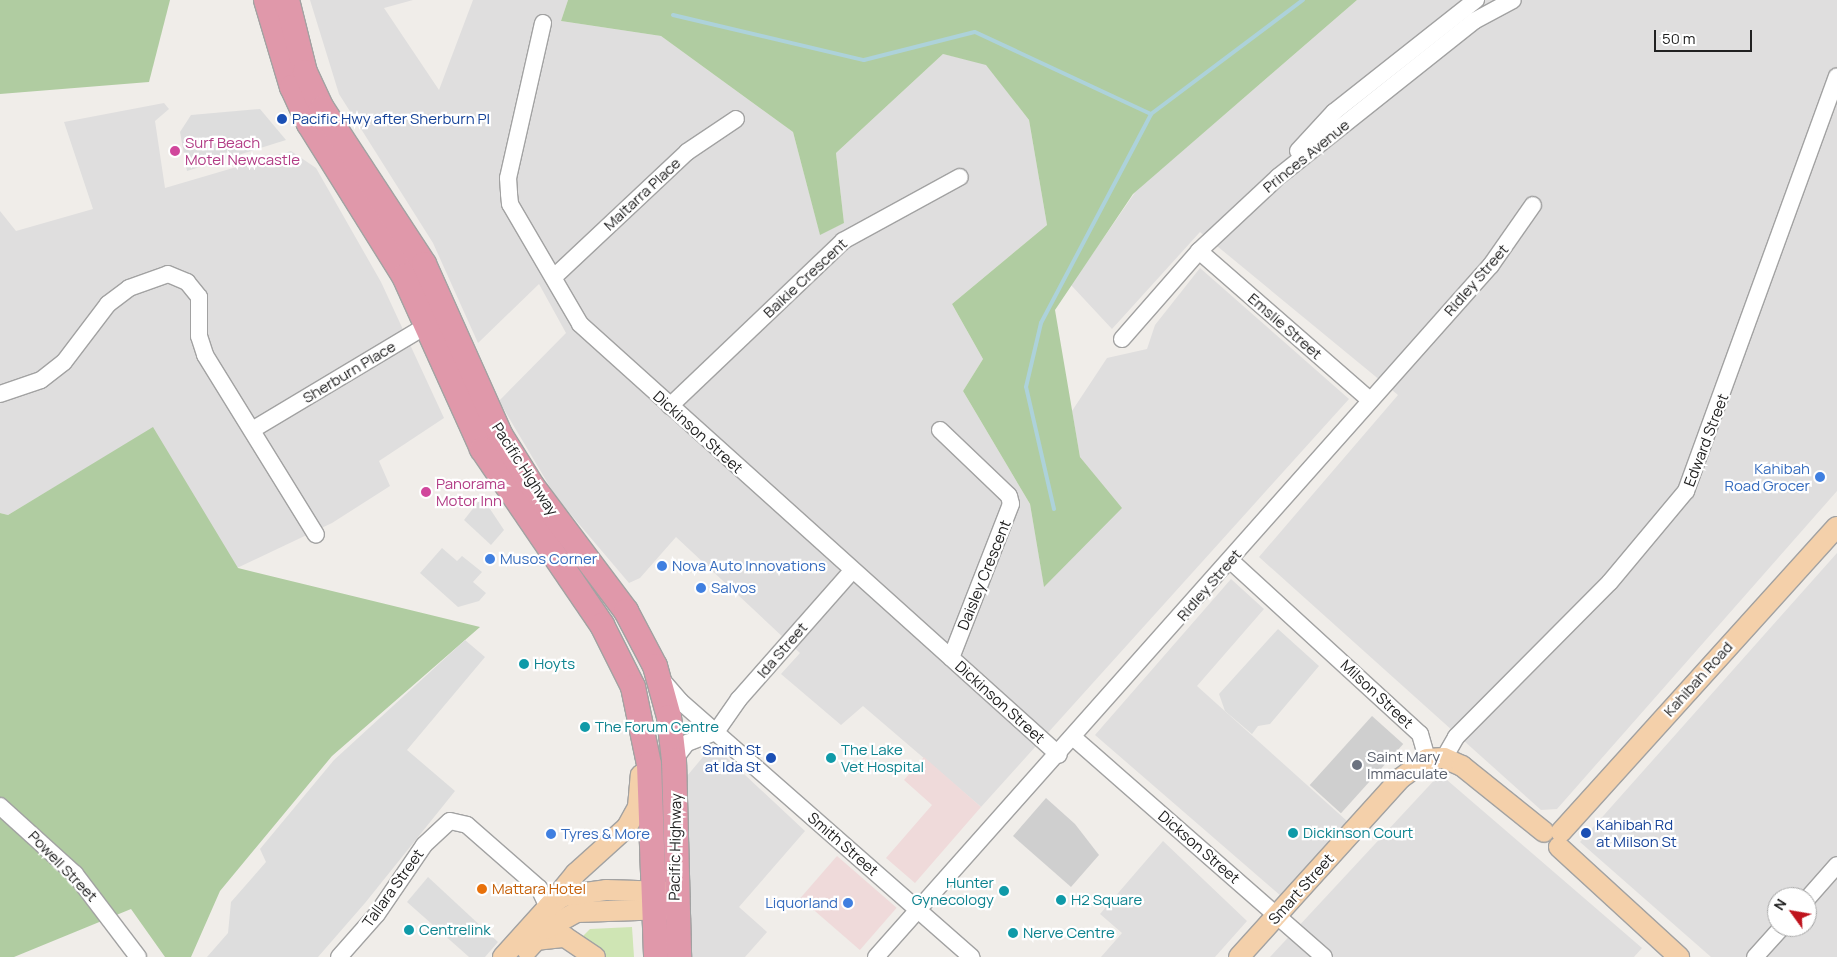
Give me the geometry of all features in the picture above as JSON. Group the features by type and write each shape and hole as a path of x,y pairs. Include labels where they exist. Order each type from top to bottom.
{"highway":[{"name":"Pacific Highway","path":"266,0 292,87 309,124 404,276 455,394 505,488 616,648 633,688 645,734 663,900 679,957"},
{"name":"Pacific Highway","path":"287,0 305,72 322,108 397,217 447,314 501,436 533,487 626,611 658,674 674,760 663,900 656,957"}],"main road":[{"name":"Kahibah Road","path":"1555,837 1837,527"},
{"path":"503,957 575,874 632,821 638,807 645,734"},
{"path":"1436,759 1479,778 1555,837 1679,957"},
{"name":"Smart Street","path":"1240,957 1400,778 1436,759"},
{"path":"548,907 578,892 663,900"},
{"path":"520,957 535,940 558,920 577,912 663,900"},
{"path":"535,940 565,937 595,957"}],"street":[{"path":"1278,177 1334,112 1476,0"},
{"name":"Princes Avenue","path":"1122,339 1199,251 1278,177 1474,21 1513,0"},
{"name":"Dickinson Street","path":"543,23 508,178 510,204 580,324 852,571 1059,755"},
{"name":"Edward Street","path":"1436,759 1610,582 1686,491 1837,77"},
{"name":"Maltarra Place","path":"554,277 687,152 736,119"},
{"name":"Baikie Crescent","path":"670,406 843,240 960,177"},
{"name":"Ridley Street","path":"876,957 1059,755 1491,265 1533,205"},
{"name":"Emslie Street","path":"1199,251 1370,400"},
{"path":"0,394 41,380 64,362 108,304 149,277 168,274 187,282 199,297 199,336 205,355 316,535"},
{"name":"Sherburn Place","path":"252,430 447,314"},
{"name":"Daisley Crescent","path":"940,430 1009,496 1011,504 951,658"},
{"name":"Milson Street","path":"1231,561 1420,734 1436,759"},
{"name":"Ida Street","path":"716,732 739,699 852,571"},
{"name":"Smith Street","path":"658,674 680,701 971,957"},
{"path":"674,760 692,740 716,732"},
{"name":"Dickson Street","path":"1074,738 1324,957"},
{"name":"Powell Street","path":"0,806 75,874 138,957"},
{"name":"Tallara Street","path":"339,957 377,914 424,845 450,821 467,826 538,888 548,907"},
{"path":"1817,888 1837,865"},
{"path":"1755,957 1773,937"}],"shaded area":[{"path":"310,0 413,0 384,8 439,90 473,0 568,0 561,21 661,36 793,132 820,234 844,223 836,153 943,54 986,64 1029,120 1047,225 952,304 983,359 963,391 1030,504 1044,586 1121,508 1080,457 1072,411 1107,358 1147,349 1155,325 1200,268 1349,399 981,807 863,706 841,725 781,674 800,653 676,537 640,578 629,583 556,497 499,401 566,333 539,284 478,343 433,243 339,94"},
{"path":"1357,0 1837,0 1837,491 1557,809 1541,810 1259,557 1398,395 1200,232 1112,329 1071,285 1136,191"},
{"path":"164,103 169,109 155,121 165,188 291,151 316,168 381,282 444,418 379,461 390,486 332,523 237,568 153,428 8,515 0,513 0,211 16,231 93,209 64,122"},
{"path":"260,109 286,140 187,171 180,132 191,115"},
{"path":"482,497 504,530 491,545 464,520"},
{"path":"442,548 457,561 462,556 482,572 473,582 486,593 479,601 458,607 420,573"},
{"path":"1837,553 1837,957 1711,957 1580,842"},
{"path":"1231,579 1264,609 1197,686 1347,821 1281,896 1095,735"},
{"path":"1278,629 1319,666 1270,724 1258,726 1252,734 1225,711 1219,694"},
{"path":"465,640 485,657 407,750 455,791 365,903 318,957 207,957 228,933 231,902 266,862 260,849 334,760"},
{"name":"Saint Mary Immaculate","path":"1372,716 1403,744 1341,813 1310,785"},
{"path":"713,745 805,831 739,907 767,932 745,957 691,957 687,776"},
{"path":"924,757 981,807 915,883 886,858 932,805 904,780"},
{"path":"1440,774 1642,948 1634,957 1270,957"},
{"path":"1046,798 1075,824 1099,855 1071,887 1013,836"},
{"path":"1163,841 1247,921 1215,957 1101,957 1122,933 1100,914"},
{"name":"Liquorland","path":"837,856 897,908 860,950 800,898"},
{"path":"428,877 498,942 485,957 469,957 407,902"}],"green space":[{"path":"0,0 170,0 149,82 0,94"},
{"path":"568,0 1357,0 1133,194 1055,310 1080,457 1122,508 1044,587 1030,504 963,391 983,359 952,304 1047,225 1029,120 986,65 943,54 836,153 844,223 820,235 793,132 661,36 561,21"},
{"path":"153,427 238,568 480,627 332,756 220,891 191,957 165,957 131,909 14,957 0,957 0,513 8,515"},
{"path":"632,927 634,957 602,957 582,937 590,929"}],"waterway":[{"path":"1054,509 1026,387 1041,323 1151,114 1303,0"},
{"path":"673,15 864,60 975,32 1151,114"}],"place":[{"name":"Pacific Hwy after Sherburn Pl","path":"282,119"},
{"name":"Surf Beach Motel Newcastle","path":"175,151"},
{"name":"Kahibah Road Grocer","path":"1820,477"},
{"name":"Panorama Motor Inn","path":"426,492"},
{"name":"Musos Corner","path":"490,559"},
{"name":"Nova Auto Innovations","path":"662,566"},
{"name":"Salvos","path":"701,588"},
{"name":"Hoyts","path":"524,664"},
{"name":"The Forum Centre","path":"585,727"},
{"name":"Smith St at Ida St","path":"771,758"},
{"name":"The Lake Vet Hospital","path":"831,758"},
{"name":"Saint Mary Immaculate","path":"1357,765"},
{"name":"Dickinson Court","path":"1293,833"},
{"name":"Kahibah Rd at Milson St","path":"1586,833"},
{"name":"Tyres & More","path":"551,834"},
{"name":"Mattara Hotel","path":"482,889"},
{"name":"Hunter Gynecology","path":"1004,891"},
{"name":"H2 Square","path":"1061,900"},
{"name":"Liquorland","path":"848,903"},
{"name":"Centrelink","path":"409,930"},
{"name":"Nerve Centre","path":"1013,933"}]}
